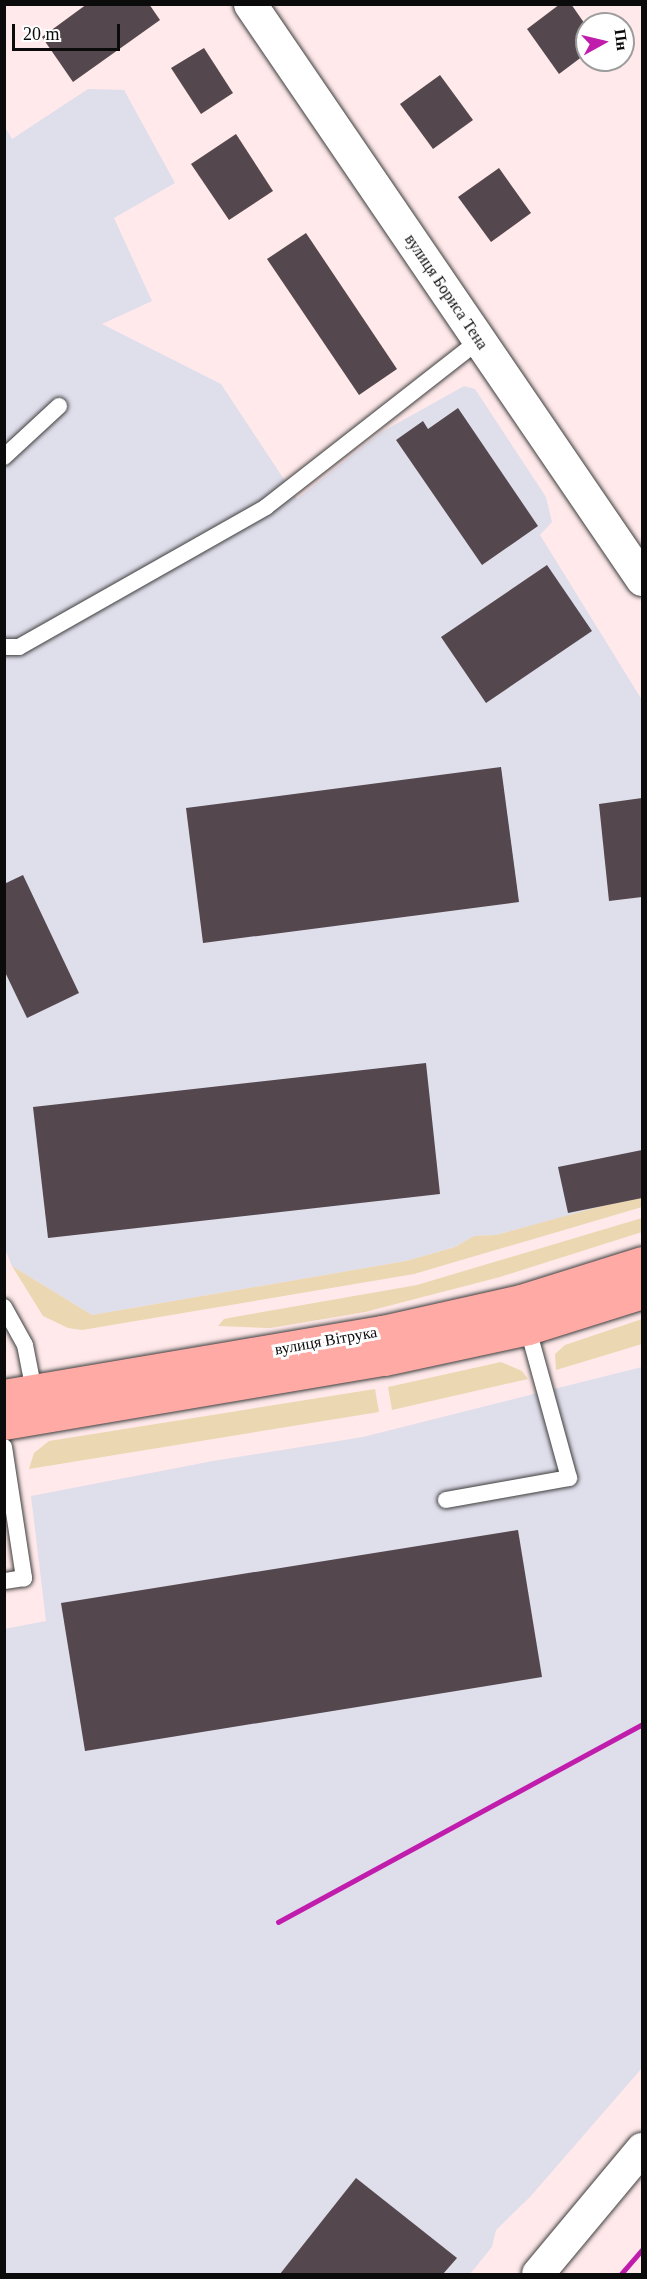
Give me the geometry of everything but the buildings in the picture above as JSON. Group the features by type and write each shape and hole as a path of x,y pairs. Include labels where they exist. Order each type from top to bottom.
{"main road":[{"name":"вулиця Вітрука","path":"4,1423 26,1401 384,1359 524,1314 642,1263"},
{"name":"вулиця Вітрука","path":"524,1314 642,1292"}],"street":[{"name":"вулиця Бориса Тена","path":"250,4 642,579"},
{"path":"538,2274 642,2149"}],"lane":[{"path":"4,647 19,647 266,507 480,340"},
{"path":"4,457 59,406"},
{"path":"4,1306 25,1345 26,1401"},
{"path":"446,1500 569,1478 524,1314"},
{"path":"4,1447 24,1578 4,1581"}],"shaded area":[{"path":"88,89 124,90 175,183 114,218 152,301 102,324 221,384 297,499 380,433 464,386 475,389 546,497 552,522 540,535 642,700 642,1196 496,1235 474,1236 455,1247 406,1261 92,1315 12,1266 5,1249 5,127 12,139"},
{"path":"642,1195 642,1207 414,1274 82,1330 68,1328 43,1316 12,1266 92,1315 406,1261 455,1247 474,1236 496,1235"},
{"path":"642,1218 642,1232 500,1277 365,1312 270,1328 218,1326 224,1319 417,1285"},
{"path":"642,1319 642,1344 556,1370 555,1354 565,1345"},
{"path":"501,1362 522,1371 528,1379 392,1410 388,1387"},
{"path":"642,1367 642,2068 530,2197 496,2230 492,2247 470,2274 5,2274 4,1629 46,1621 31,1496 213,1461 363,1437"},
{"path":"375,1389 379,1412 29,1469 34,1453 49,1441"}],"railway":[{"path":"278,1922 642,1724"},
{"path":"621,2274 642,2250"}]}
